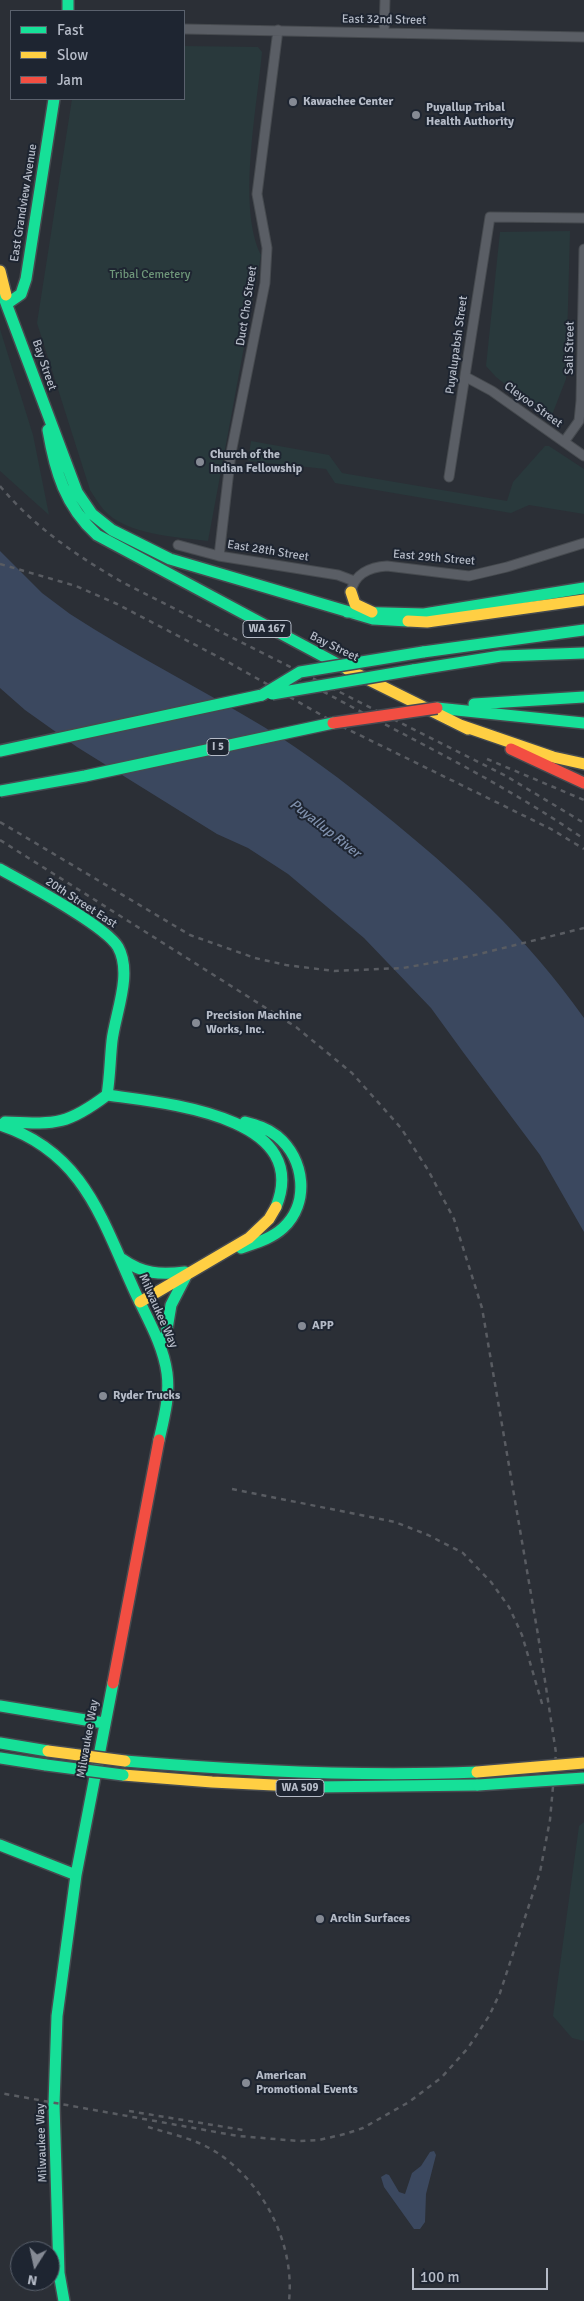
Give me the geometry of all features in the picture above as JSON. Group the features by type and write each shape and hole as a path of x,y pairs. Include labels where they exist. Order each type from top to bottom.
{"main road":[{"name":"East Grandview Avenue","path":"8,303 21,294 26,279 54,100"},
{"path":"0,271 8,303"},
{"name":"WA 167","path":"0,287 8,303"},
{"name":"Bay Street","path":"8,303 44,407 80,498 92,514 112,530 154,552 188,565 326,607 388,621 428,622 584,600"},
{"name":"Bay Street","path":"44,407 52,451 66,499 76,516 97,535 297,644 460,725 584,783"},
{"path":"326,607 342,602 352,586"},
{"path":"352,586 353,601 358,607 382,615"},
{"path":"347,612 382,615 424,614 584,588"},
{"path":"262,695 300,672 423,652 584,630"},
{"path":"0,751 262,695 501,656 584,653"},
{"name":"I 5","path":"0,791 85,776 320,725 436,708 493,702 584,697"},
{"path":"436,708 584,723"},
{"path":"460,725 553,756 584,764"},
{"name":"20th Street East","path":"0,869 99,930 115,943 119,950 123,976 113,1033 107,1095"},
{"path":"0,1123 64,1121 84,1112 107,1095 148,1102 233,1122 261,1126 282,1139 296,1157 301,1173 301,1190 292,1217 278,1231 267,1238 218,1257 190,1271 140,1302"},
{"path":"218,1257 265,1224 275,1210 280,1194 281,1176 273,1151 254,1132 233,1122"},
{"name":"Milwaukee Way","path":"0,1123 33,1137 57,1155 75,1174 92,1200 120,1258 161,1348 167,1371 167,1393 76,1875 57,2016 54,2095 59,2273 64,2301"},
{"path":"120,1258 134,1269 146,1274 160,1276 190,1271"},
{"path":"161,1348 165,1340 166,1321 174,1298 190,1271"},
{"path":"0,1706 104,1723"},
{"name":"WA 509","path":"0,1743 125,1761 301,1774 426,1774 477,1772 584,1763"},
{"name":"WA 509","path":"0,1758 123,1775 245,1786 308,1789 397,1789 584,1778"},
{"path":"0,1845 76,1875"}],"street":[{"path":"384,0 384,33"},
{"name":"East 32nd Street","path":"185,29 584,37"},
{"name":"Duct Cho Street","path":"219,556 231,452 265,283 267,248 257,194 278,30"},
{"name":"Puyalupabsh Street","path":"449,477 490,217 584,218"},
{"name":"Sali Street","path":"564,442 579,421 580,414 584,249"},
{"name":"Cleyoo Street","path":"466,377 492,390 584,456"},
{"name":"East 29th Street","path":"352,586 368,570 382,566 469,576 584,544"},
{"name":"East 28th Street","path":"178,545 219,556 338,575 352,586"}],"green space":[{"name":"Tribal Cemetery","path":"185,46 258,47 262,52 253,128 249,184 250,211 254,235 261,255 208,541 167,536 138,529 113,518 101,507 90,490 37,323 72,100 185,100"},
{"path":"570,231 566,379 550,420 496,377 486,366 500,232"},
{"path":"0,329 33,435 49,515 0,471"},
{"path":"251,441 329,455 342,473 507,501 513,482 545,446 549,446 584,469 584,514 529,505 511,513 335,483 326,469 248,461"},
{"path":"584,1822 584,2041 572,2038 553,2016 579,1826"}],"water":[{"name":"Puyallup River","path":"0,551 42,593 70,614 264,727 338,778 408,834 463,882 515,933 539,960 584,1018 584,1232 540,1155 431,1008 364,938 288,874 248,848 217,834 77,747 25,710 0,688"},
{"path":"434,2151 436,2155 426,2194 425,2222 420,2229 414,2229 384,2187 381,2177 386,2174 389,2175 399,2192 405,2194 412,2173 421,2166 430,2152"}],"railway":[{"path":"0,486 27,515 57,540 122,582 506,776 584,823"},
{"path":"0,564 76,586 117,604 228,662 339,725 551,829 584,849"},
{"path":"297,677 479,774 584,839"},
{"path":"487,759 584,800"},
{"path":"0,822 190,935 255,958 286,965 334,971 403,968 471,956 584,928"},
{"path":"0,840 296,1027 352,1073 401,1128 428,1170 454,1219 482,1308 538,1635 556,1753 550,1820 540,1872 500,1993 489,2016 468,2048 442,2077 409,2102 363,2128 319,2140 299,2141 238,2136 0,2093"},
{"path":"232,1489 395,1522 428,1535 463,1553 491,1582 509,1607 522,1635 543,1707"},
{"path":"129,2111 243,2130"},
{"path":"148,2127 183,2137 208,2147 233,2165 248,2180 262,2198 273,2217 281,2237 287,2258 290,2280 289,2301"}],"traffic: fast":[{"path":"68,0 68,10"},
{"path":"8,303 21,294 26,279 54,100"},
{"path":"0,287 77,492 92,514 112,530 170,559 373,619 408,621"},
{"path":"48,430 58,474 69,500 86,524 97,535 347,669"},
{"path":"347,612 424,614 584,588"},
{"path":"423,652 584,630"},
{"path":"262,695 300,672 423,652"},
{"path":"413,670 501,656 584,653"},
{"path":"272,694 413,670"},
{"path":"0,751 262,695"},
{"path":"474,704 584,697"},
{"path":"437,708 584,723"},
{"path":"0,791 85,776 333,723"},
{"path":"0,869 82,916 110,938 118,947 124,969 122,994 112,1041 107,1095"},
{"path":"5,1122 48,1123 59,1121 81,1113 107,1095 195,1110 226,1120 254,1133 273,1152 282,1176 276,1207"},
{"path":"241,1248 268,1238 283,1228 292,1218 300,1194 301,1181 294,1157 277,1136 245,1122"},
{"path":"0,1125 29,1137 52,1152 71,1171 87,1192 100,1215 154,1331 165,1362 168,1382 167,1399 159,1440"},
{"path":"122,1259 137,1268 152,1272 185,1272"},
{"path":"161,1348 165,1341 171,1305 187,1274"},
{"path":"64,2301 59,2273 54,2104 57,2016 76,1875 113,1683"},
{"path":"0,1706 104,1723"},
{"path":"0,1743 48,1751"},
{"path":"0,1758 46,1765"},
{"path":"125,1761 301,1772 389,1774 477,1772"},
{"path":"46,1765 123,1775"},
{"path":"478,1785 584,1778"},
{"path":"315,1787 478,1785"},
{"path":"0,1845 76,1875"}],"traffic: slow":[{"path":"0,271 6,295"},
{"path":"351,592 355,604 372,612"},
{"path":"408,621 427,622 584,600"},
{"path":"347,669 468,729"},
{"path":"460,725 553,757 584,764"},
{"path":"140,1302 249,1238 269,1219 276,1207"},
{"path":"48,1751 125,1761"},
{"path":"477,1772 584,1763"},
{"path":"123,1775 315,1787"}],"traffic: jam":[{"path":"333,723 437,708"},
{"path":"511,749 584,783"},
{"path":"113,1683 159,1440"}],"place":[{"name":"Kawachee Center","path":"293,102"},
{"name":"Puyallup Tribal Health Authority","path":"416,115"},
{"name":"Church of the Indian Fellowship","path":"200,462"},
{"name":"Precision Machine Works, Inc.","path":"196,1023"},
{"name":"APP","path":"302,1326"},
{"name":"Ryder Trucks","path":"103,1396"},
{"name":"Arclin Surfaces","path":"320,1919"},
{"name":"American Promotional Events","path":"246,2083"}]}
